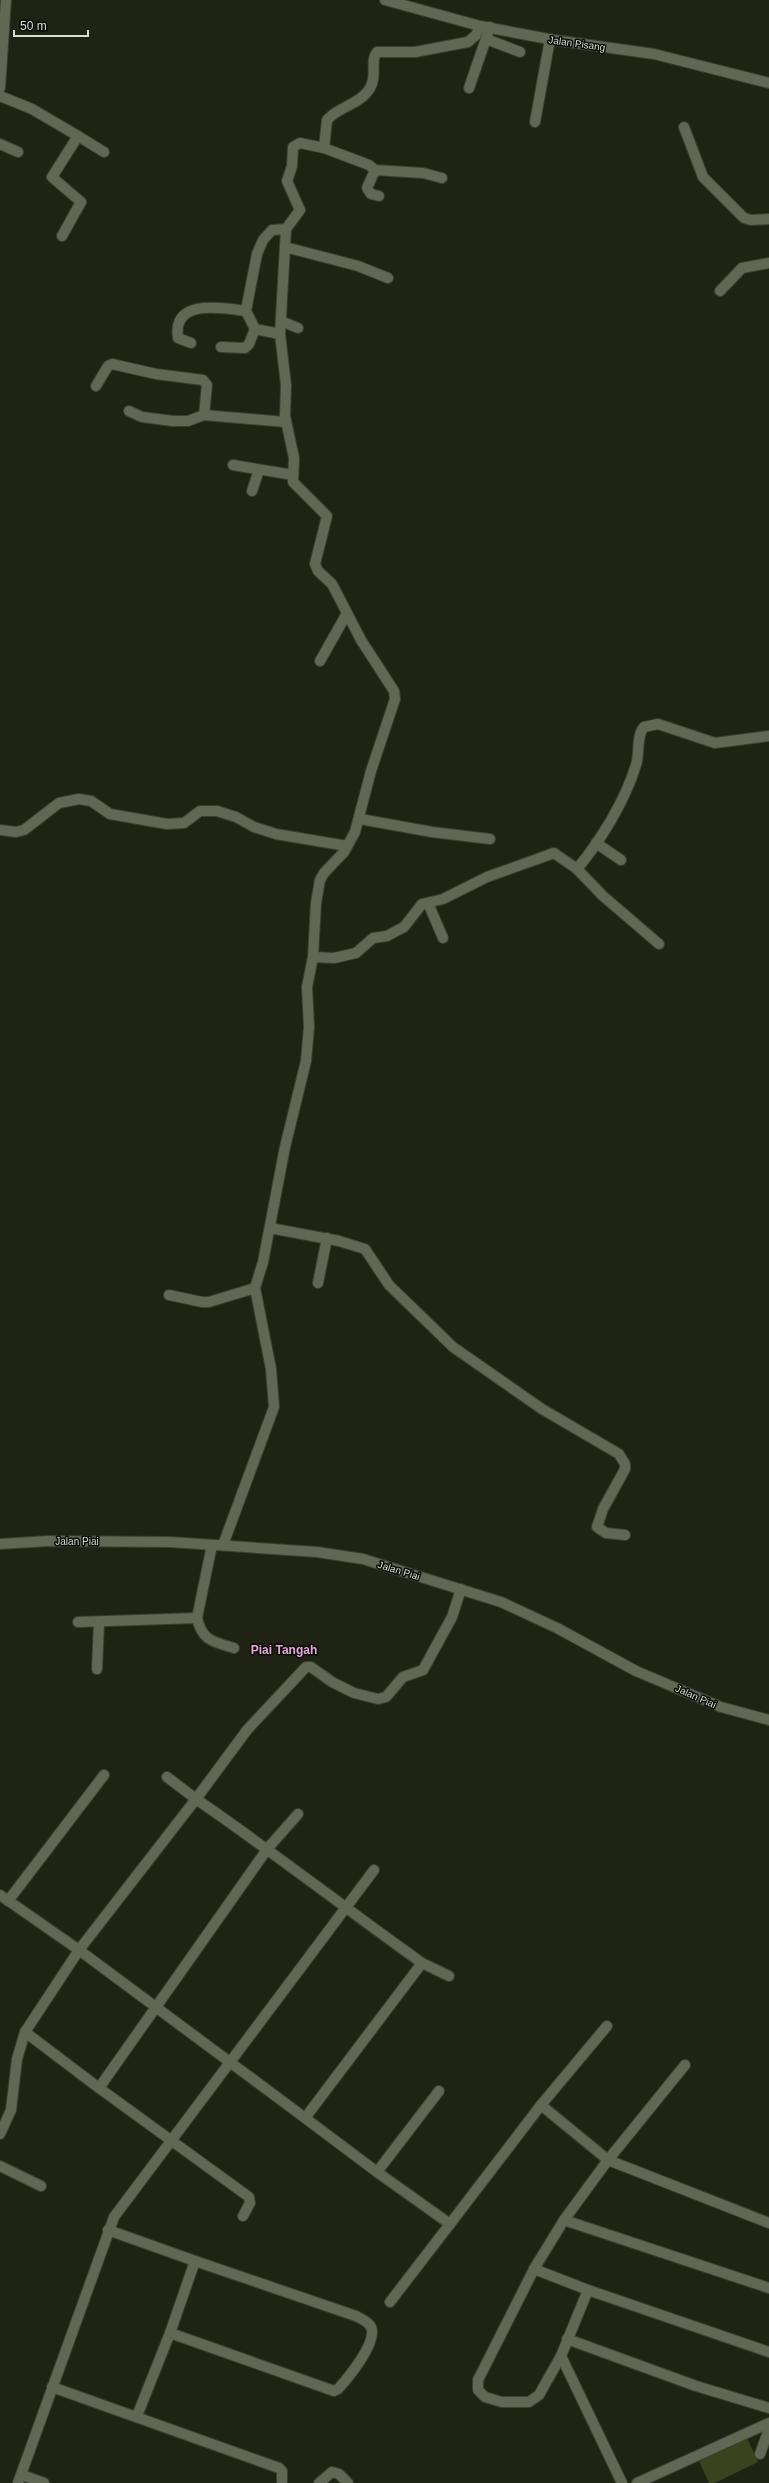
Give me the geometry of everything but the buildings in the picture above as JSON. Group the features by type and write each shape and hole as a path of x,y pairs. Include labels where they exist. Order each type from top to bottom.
{"street":[{"path":"0,88 6,0"},
{"name":"Jalan Pisang","path":"385,0 400,2 485,26 550,39 654,54 769,83"},
{"path":"469,88 486,39 485,26"},
{"path":"324,148 327,120 362,98 373,84 375,77 373,57 377,52 415,52 468,42 485,26"},
{"path":"486,39 520,52"},
{"path":"535,122 550,39"},
{"path":"0,96 32,109 104,152"},
{"path":"684,127 699,170 710,185 744,218 751,220 769,219"},
{"path":"62,236 81,202 52,177 78,136"},
{"path":"223,1545 274,1407 271,1370 255,1288 270,1228 285,1147 306,1061 309,1027 307,987 313,956 316,903 320,880 347,846 360,819 371,771 396,699 394,691 346,615 332,584 318,571 315,564 327,516 298,488 294,482 293,450 286,422 286,385 280,334 286,229 300,210 287,181 292,166 292,146 300,143 324,148 369,165 375,170 423,173 442,178"},
{"path":"0,144 18,152"},
{"path":"375,170 367,188 371,194 379,196"},
{"path":"221,347 245,348 249,344 255,329 246,311 253,269 263,240 272,230 286,229"},
{"path":"285,247 358,266 388,278"},
{"path":"720,291 742,268 769,262"},
{"path":"191,343 178,338 180,319 183,315 199,309 246,311"},
{"path":"281,321 298,328"},
{"path":"255,329 280,334"},
{"path":"96,386 108,366 112,364 156,374 203,380 207,385 204,416"},
{"path":"129,411 142,417 182,422 204,416 286,422"},
{"path":"232,465 293,475"},
{"path":"252,491 259,470"},
{"path":"320,661 346,615"},
{"path":"577,869 596,843 633,774 640,753 639,736 644,727 658,724 715,743 769,736"},
{"path":"0,830 16,832 24,830 60,804 79,799 91,801 110,814 167,824 184,823 200,811 217,811 236,817 254,827 276,834 347,846"},
{"path":"360,819 432,832 490,839"},
{"path":"596,843 621,860"},
{"path":"313,956 334,958 356,953 373,938 387,936 404,927 422,904 443,899 487,877 531,862 548,854 558,854 577,869 603,896 659,944"},
{"path":"428,903 443,938"},
{"path":"270,1228 327,1238 365,1249 389,1285 466,1357 542,1409 619,1454 625,1464 625,1469 603,1509 597,1527 606,1533 625,1534"},
{"path":"318,1284 327,1238"},
{"path":"169,1295 202,1302 209,1302 255,1288"},
{"name":"Jalan Piai","path":"0,1544 114,1541 223,1545 343,1556 393,1568 461,1589 523,1611 636,1671 721,1707 769,1720"},
{"path":"212,1545 197,1618 200,1630 205,1636 214,1642 234,1648"},
{"path":"0,2134 11,2110 17,2059 25,2032 79,1950 196,1799 247,1730 306,1666 312,1667 332,1682 354,1693 378,1699 386,1697 403,1677 421,1672 449,1624 461,1589"},
{"path":"78,1622 99,1623 197,1618"},
{"path":"97,1669 99,1623"},
{"path":"104,1775 4,1898 79,1950 228,2062 450,2224"},
{"path":"167,1777 196,1799 268,1848 344,1907 422,1962 449,1976"},
{"path":"99,2088 154,2006 268,1848 298,1814"},
{"path":"44,2483 20,2479 108,2230 114,2217 344,1907 374,1870"},
{"path":"305,2118 422,1962"},
{"path":"390,2302 541,2105 607,2026"},
{"path":"25,2032 99,2088 249,2197 250,2203 243,2216"},
{"path":"588,2290 561,2356 539,2395 529,2402 502,2402 485,2396 478,2390 478,2380 534,2269 564,2220 608,2160 685,2065"},
{"path":"377,2172 439,2091"},
{"path":"541,2105 608,2160 769,2223"},
{"path":"0,2166 41,2186"},
{"path":"564,2220 769,2288"},
{"path":"108,2230 356,2316 368,2322 372,2328 372,2335 359,2363 338,2389 334,2391 170,2333"},
{"path":"137,2416 170,2333 194,2261"},
{"path":"534,2269 588,2290 769,2352"},
{"path":"567,2339 696,2386 769,2408"},
{"path":"561,2356 622,2483"},
{"path":"52,2387 137,2416 279,2468 282,2471 282,2482"},
{"path":"637,2483 769,2424"},
{"path":"760,2454 769,2429"},
{"path":"319,2483 332,2472 339,2474 348,2483"}],"green space":[{"path":"747,2438 758,2462 715,2483 709,2483 699,2461"}],"district":[{"name":"Piai Tangah","path":"284,1650"}]}
